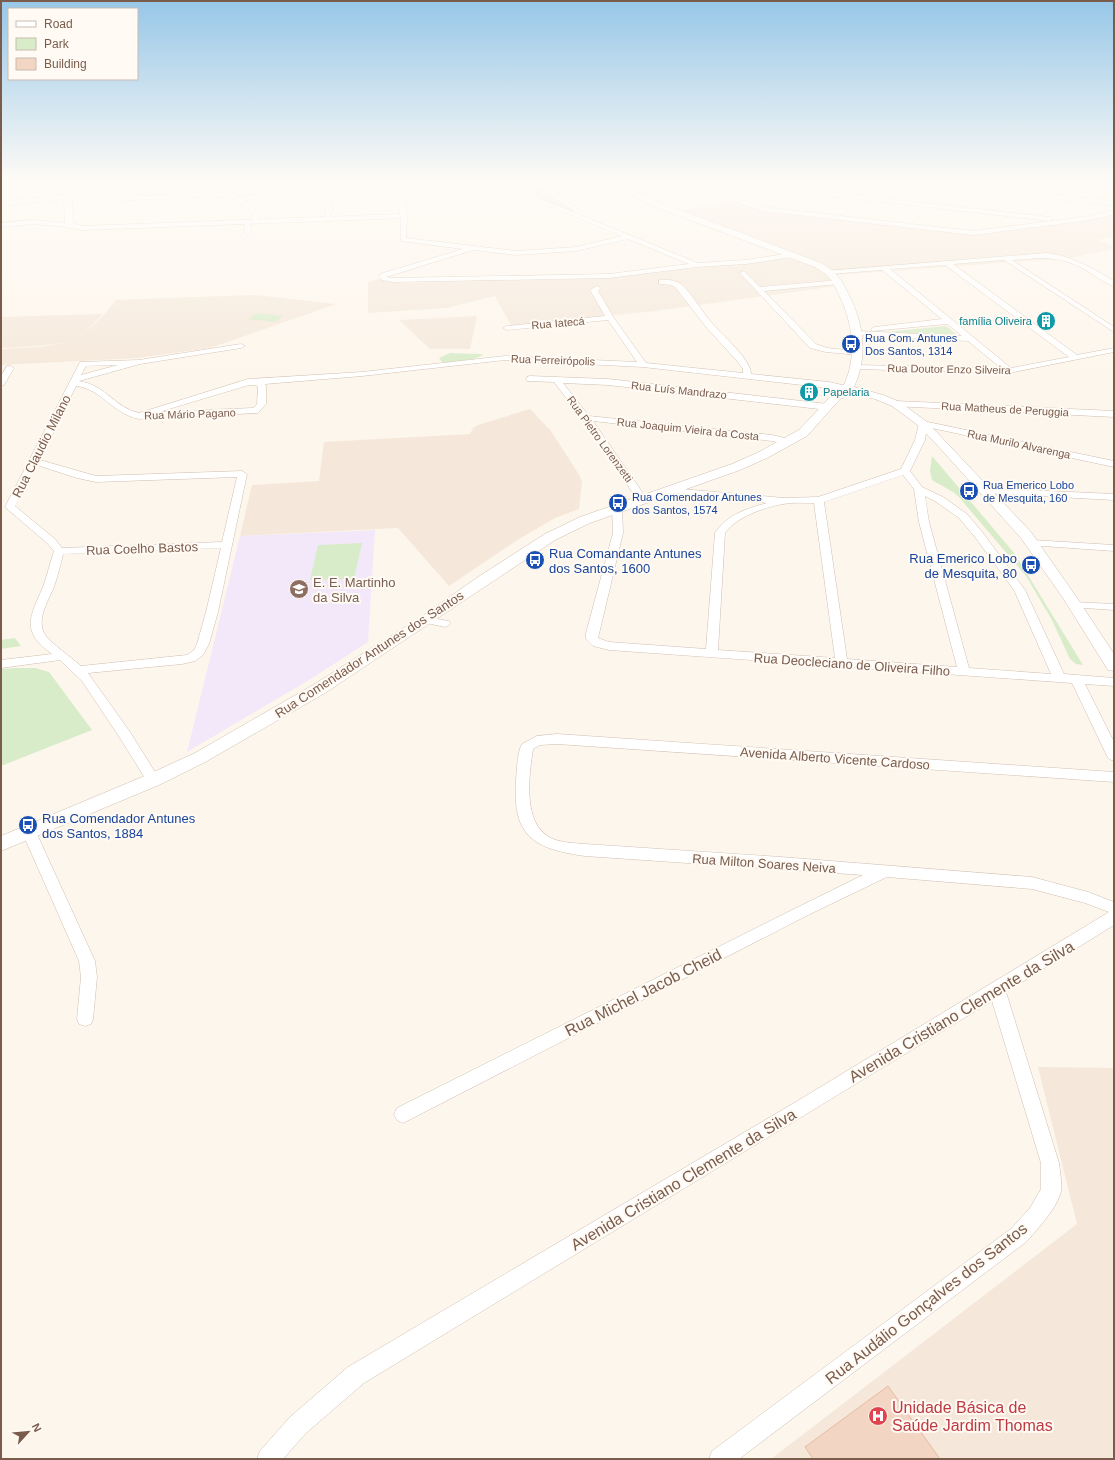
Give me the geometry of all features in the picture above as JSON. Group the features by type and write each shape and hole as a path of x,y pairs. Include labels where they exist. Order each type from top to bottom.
{"street":[{"path":"473,248 382,276 384,278 412,280 596,276 697,265 746,262 792,255"},
{"path":"474,248 499,252 531,252 573,248"},
{"path":"483,249 490,248"},
{"path":"655,248 697,265"},
{"name":"Rua Comendador Antunes dos Santos","path":"736,468 790,442 840,403 854,367 857,332 848,303 838,282 830,272 818,265 774,248"},
{"path":"830,272 1047,255 1061,256 1074,261 1114,284"},
{"path":"1006,259 1114,330"},
{"path":"947,263 1075,358"},
{"path":"884,268 1008,371"},
{"path":"743,273 813,346 826,350 856,353"},
{"path":"662,282 674,283 679,286 709,325 741,360 747,369 747,376"},
{"path":"758,289 838,282"},
{"path":"597,288 594,290 610,318 643,365"},
{"name":"Rua Iatecá","path":"507,328 610,318"},
{"path":"857,332 949,322"},
{"path":"857,332 971,339"},
{"name":"Rua Claudio Milano","path":"59,551 51,541 5,508 34,462 83,364 139,362 241,346"},
{"name":"Rua Doutor Enzo Silveira","path":"854,367 1008,371 1114,350"},
{"name":"Rua Ferreirópolis","path":"139,416 248,382 362,374 490,359 598,362 643,365 829,385 840,403"},
{"name":"Rua Claudio Milano","path":"74,381 139,362"},
{"path":"1,383 10,368"},
{"name":"Rua Luís Mandrazo","path":"530,379 608,382 840,403"},
{"name":"Rua Pietro Lorenzetti","path":"556,380 600,436 642,499"},
{"name":"Rua Mário Pagano","path":"74,381 93,387 120,410 132,416 255,411 260,408 262,404 262,386 256,381"},
{"path":"840,403 879,397 896,404 923,424 986,491 1032,543 1114,666"},
{"name":"Rua Matheus de Peruggia","path":"896,404 1114,414"},
{"name":"Rua Joaquim Vieira da Costa","path":"586,418 764,437 790,442"},
{"path":"673,490 713,495 784,500 819,500 905,471 920,440 923,424"},
{"name":"Rua Murilo Alvarenga","path":"923,424 1114,464"},
{"name":"Rua Comendador Antunes dos Santos","path":"1,844 185,766 240,736 319,689 550,537 585,520 642,499 736,468 770,460 789,453 811,441 820,432"},
{"path":"34,462 96,479 242,474 212,612 203,644 199,652 191,658 182,660 79,670"},
{"path":"905,471 919,489 939,499 963,516 979,535 1019,590 1059,678"},
{"path":"919,489 924,522 964,672"},
{"path":"986,491 1114,497"},
{"path":"712,654 720,533 723,526 739,515 784,500"},
{"path":"819,500 842,664"},
{"name":"Rua Deocleciano de Oliveira Filho","path":"617,508 618,534 592,633 592,639 597,643 609,646 842,664 1114,682"},
{"path":"1032,543 1114,548"},
{"name":"Rua Coelho Bastos","path":"59,551 226,545"},
{"path":"59,551 49,585 37,612 36,619 39,635 49,646 79,670 102,699 153,780"},
{"path":"1074,604 1114,608"},
{"path":"426,620 445,623"},
{"path":"1,664 63,656"},
{"path":"1076,679 1114,756"},
{"name":"Avenida Alberto Vicente Cardoso","path":"557,739 1114,777"},
{"name":"Rua Milton Soares Neiva","path":"557,739 537,741 527,747 523,767 524,811 530,828 540,839 554,844 585,850 781,863 1032,883 1088,898 1114,908"},
{"path":"29,832 87,961 89,977 85,1019"},
{"name":"Rua Michel Jacob Cheid","path":"403,1114 884,872"},
{"name":"Avenida Cristiano Clemente da Silva","path":"268,1459 298,1425 356,1375 785,1118 1064,949 1114,917"},
{"name":"Rua Audálio Gonçalves dos Santos","path":"720,1459 1019,1235 1037,1215 1051,1191 1050,1163 997,989"}],"shaded area":[{"path":"773,248 1114,248 1071,258 836,275 844,285 655,311 511,325 495,296 446,308 368,313 368,282 389,276 389,281 400,283 599,278 796,257"},
{"path":"255,295 336,304 210,348 137,358 1,365 1,349 40,347 68,342 38,346 1,348 1,317 103,314 76,341 105,314 116,300"},
{"path":"477,316 470,349 430,349 399,320"},
{"path":"530,409 551,431 582,481 579,509 555,518 519,539 449,586 398,528 240,536 252,485 319,481 324,442 470,434 473,428 478,425"},
{"name":"E. E. Martinho da Silva","path":"375,530 368,642 309,680 187,752 240,536"},
{"path":"1038,1067 1114,1068 1114,1459 771,1459 1077,1224"}],"green space":[{"path":"257,313 283,316 275,322 248,319"},
{"path":"946,326 957,335 885,332"},
{"path":"450,353 483,355 474,359 443,363 439,358"},
{"path":"932,456 1015,554 1083,665 1076,664 1070,659 1052,620 1026,576 958,496 932,480 930,471"},
{"path":"362,543 354,579 310,580 318,545"},
{"path":"15,638 21,646 1,649 1,640"},
{"path":"35,668 49,672 92,730 1,766 1,669"}],"building":[{"name":"Unidade Básica de Saúde Jardim Thomas","path":"888,1386 940,1459 813,1459 805,1447"}],"place":[{"name":"família Oliveira","path":"1046,321"},
{"name":"Rua Com. Antunes Dos Santos, 1314","path":"851,344"},
{"name":"Papelaria","path":"809,392"},
{"name":"Rua Emerico Lobo de Mesquita, 160","path":"969,491"},
{"name":"Rua Comendador Antunes dos Santos, 1574","path":"618,503"},
{"name":"Rua Comandante Antunes dos Santos, 1600","path":"535,560"},
{"name":"Rua Emerico Lobo de Mesquita, 80","path":"1031,565"},
{"name":"E. E. Martinho da Silva","path":"299,589"},
{"name":"Rua Comendador Antunes dos Santos, 1884","path":"28,825"},
{"name":"Unidade Básica de Saúde Jardim Thomas","path":"878,1416"}]}
